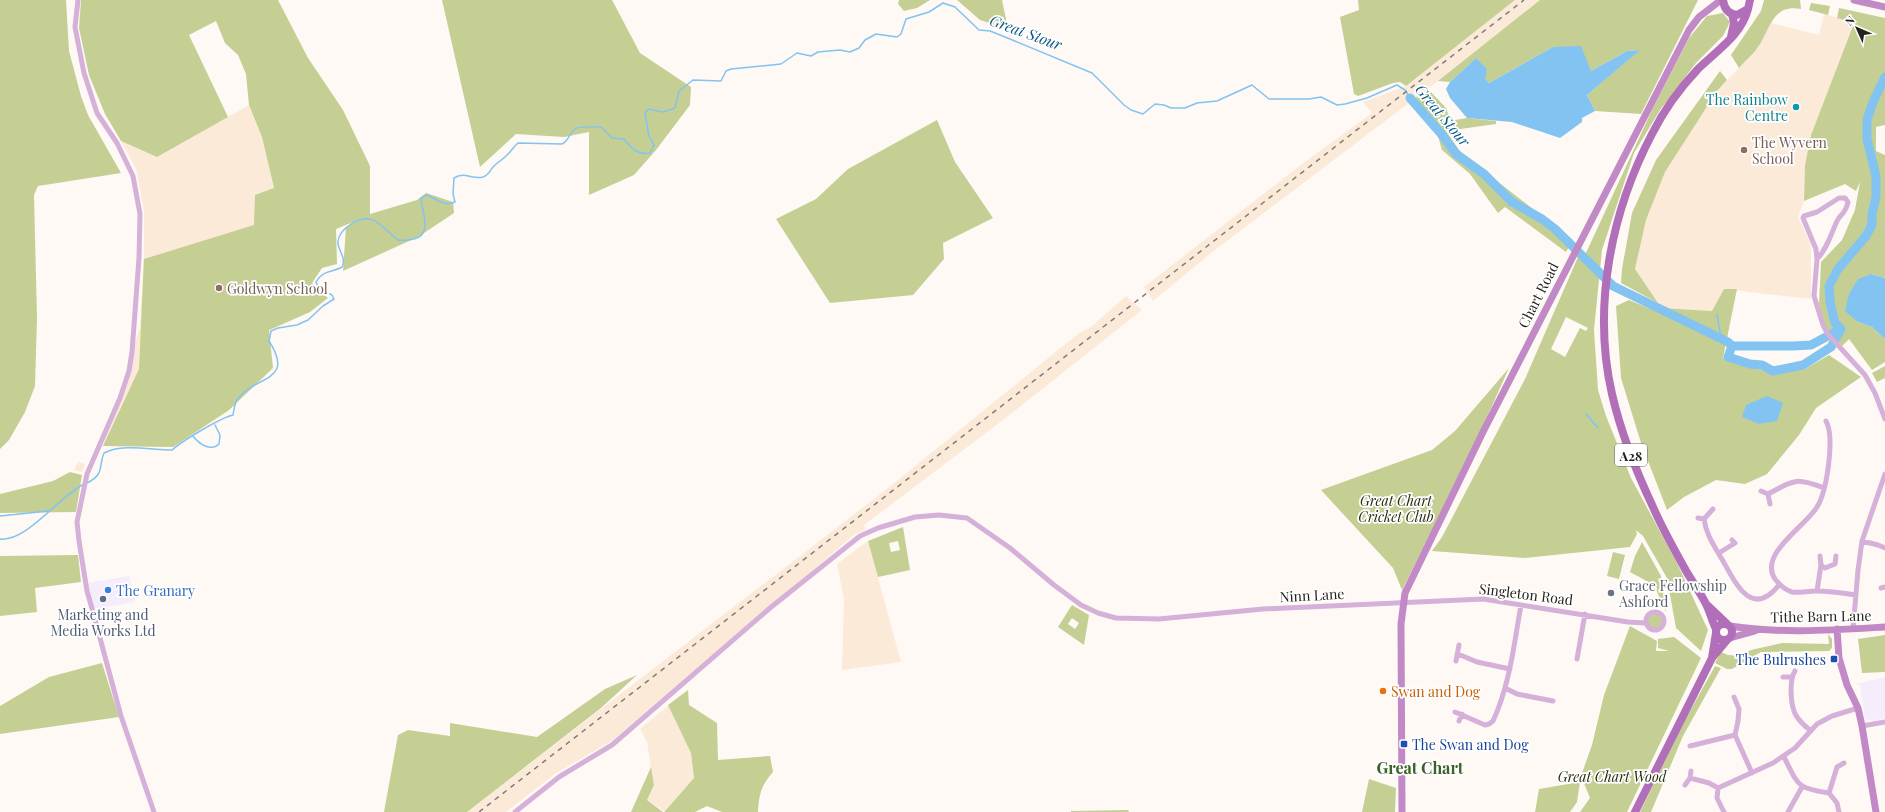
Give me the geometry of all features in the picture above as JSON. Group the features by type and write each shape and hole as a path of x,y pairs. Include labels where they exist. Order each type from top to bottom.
{"main road":[{"path":"1722,0 1724,7 1730,12 1740,14 1750,3"},
{"name":"A28","path":"1712,658 1716,631 1707,605 1685,569 1653,509 1628,449 1620,422 1612,393 1604,333 1606,289 1608,269 1618,217 1628,188 1653,131 1669,105 1687,81 1730,39 1742,25 1750,3"},
{"path":"1730,12 1734,23 1730,39"},
{"name":"A28","path":"1707,605 1728,625"},
{"path":"1722,624 1728,625 1732,631 1728,639 1720,639 1716,631 1722,624"},
{"name":"A28","path":"1635,812 1712,658 1728,639"}],"street":[{"path":"78,0 75,27 84,73 97,113 117,144 134,176 140,214 139,258 132,352 129,371 120,398 86,474 77,522 87,592 92,612 122,716 154,812"},
{"name":"Chart Road","path":"1402,812 1401,624 1405,593 1483,432 1689,30 1699,17 1722,0"},
{"path":"1854,0 1885,7"},
{"path":"1710,8 1717,8 1730,12"},
{"path":"1817,259 1822,254 1838,219 1844,214 1847,208 1848,202 1844,198 1839,198 1817,212 1802,218 1816,249 1817,259 1814,296 1818,312 1832,338 1865,375 1883,406 1885,420"},
{"path":"1826,421 1830,428 1829,463 1824,488 1817,508 1779,549 1774,558 1772,568 1779,585 1792,592 1817,591 1856,595"},
{"path":"1853,629 1862,542 1885,474"},
{"path":"1768,494 1793,481 1807,481 1824,488"},
{"path":"1761,491 1768,494"},
{"path":"1768,494 1770,504"},
{"path":"1713,509 1704,519 1705,530 1739,589 1748,597 1756,599 1764,598 1772,593 1779,585"},
{"name":"Ninn Lane","path":"514,812 559,777 612,745 770,608 860,536 878,528 915,517 938,515 967,518 1010,548 1054,585 1081,605 1098,613 1116,618 1159,619 1270,609 1403,603"},
{"path":"1698,518 1704,519"},
{"path":"1719,553 1735,543 1732,540"},
{"path":"1862,542 1885,548"},
{"path":"1817,591 1821,565 1820,556"},
{"path":"1821,565 1825,568 1835,564 1836,556"},
{"name":"Singleton Road","path":"1403,603 1484,599 1634,623 1645,623"},
{"path":"1454,712 1462,714 1482,724 1489,724 1494,718 1510,669 1521,605"},
{"path":"1577,659 1585,614"},
{"name":"Tithe Barn Lane","path":"1728,625 1757,630 1853,629 1885,627"},
{"path":"1837,629 1841,668 1858,708 1862,726 1876,812"},
{"name":"Tithe Barn Lane","path":"1728,639 1757,630"},
{"path":"1456,662 1459,645"},
{"path":"1458,654 1477,662 1510,669"},
{"path":"1796,670 1791,677 1794,712 1811,731"},
{"path":"1783,677 1791,677"},
{"path":"1505,688 1517,694 1546,703 1553,701"},
{"path":"1734,697 1739,709 1735,734 1752,773"},
{"path":"1718,788 1784,757 1824,720 1858,708"},
{"path":"1459,721 1462,714"},
{"path":"1862,726 1885,722"},
{"path":"1690,746 1735,734"},
{"path":"1784,757 1796,780 1802,787 1829,793 1837,803 1839,812"},
{"path":"1829,793 1837,767 1844,763"},
{"path":"1685,785 1690,778 1691,771"},
{"path":"1690,778 1709,783 1718,788"},
{"path":"1788,812 1802,787"},
{"path":"1718,788 1717,798 1724,812"}],"shaded area":[{"path":"1515,0 1540,0 1438,81 1215,250 1153,301 1144,287 1302,164 1372,113 1363,102 1406,86"},
{"name":"The Wyvern School","path":"1824,14 1854,22 1811,135 1805,165 1804,201 1798,217 1811,245 1811,299 1724,289 1712,311 1661,308 1635,269 1646,220 1665,172 1717,91 1757,49 1771,23 1819,35"},
{"name":"Goldwyn School","path":"249,105 262,137 274,188 310,312 269,331 273,368 227,412 173,447 103,446 140,327 144,251 144,211 136,169 121,141 157,157"},
{"path":"1126,296 1142,310 1003,420 864,525 866,529 854,535 613,740 555,774 506,812 467,812 887,489 1079,333 1091,327"},
{"path":"78,462 85,464 82,472 74,470"},
{"path":"868,541 901,662 842,670 844,599 837,564"},
{"path":"129,576 135,602 93,608 87,583"},
{"path":"1885,677 1885,718 1874,721 1865,719 1860,686 1856,684"},
{"path":"669,705 691,753 694,778 664,811 647,800 654,785 647,742 640,729"}],"green space":[{"path":"0,0 66,0 69,51 81,96 88,115 121,173 38,186 34,195 37,318 35,386 25,412 9,440 0,449"},
{"path":"81,0 278,0 308,58 343,110 370,166 370,214 417,200 426,193 453,202 454,213 418,237 343,271 346,227 363,218 336,229 337,264 322,268 312,283 328,298 310,312 269,330 273,368 229,410 173,447 103,446 139,369 144,259 254,225 255,195 274,188 262,137 249,105 246,74 238,55 225,43 216,21 189,35 228,117 157,157 121,141 105,114 89,75 79,28"},
{"path":"442,0 612,0 640,53 691,87 690,105 656,150 634,175 589,195 589,132 564,137 516,134 480,167"},
{"path":"899,0 930,0 917,8 904,11 898,4"},
{"path":"957,0 1002,0 1006,19 1004,28 980,20"},
{"path":"1358,0 1515,0 1406,86 1400,82 1393,83 1358,96 1354,94 1340,17 1359,10"},
{"path":"1540,0 1698,0 1641,114 1595,111 1587,95 1639,50 1627,51 1591,71 1553,47 1489,83 1485,80 1476,58 1450,82 1438,81"},
{"path":"1764,0 1800,0 1801,9 1791,8 1783,10 1777,15 1772,20 1756,50 1739,68 1731,55 1761,11"},
{"path":"1811,3 1830,6 1828,15 1809,10"},
{"path":"1839,8 1885,18 1885,125 1876,127 1876,151 1885,155 1885,278 1871,274 1858,322 1872,327 1885,339 1885,362 1872,370 1849,339 1842,346 1825,327 1819,304 1821,262 1842,240 1855,210 1860,182 1856,191 1845,184 1804,201 1805,165 1811,135 1854,23 1837,18"},
{"path":"1723,13 1730,22 1723,36 1696,63 1660,110 1634,153 1602,250 1594,330 1598,390 1606,416 1631,478 1677,563 1708,630 1701,651 1676,628 1667,578 1643,536 1636,530 1637,534 1630,547 1525,558 1432,551 1442,537 1525,379 1578,257 1585,255 1653,108 1689,38 1707,16","holes":["1566,317 1588,328 1586,331 1580,328 1565,357 1551,349"]},
{"path":"1720,71 1727,80 1717,91 1665,172 1646,220 1635,269 1658,303 1621,283 1632,213 1656,160"},
{"path":"1428,89 1446,108 1450,119 1455,120 1467,118 1496,121 1496,124 1446,131 1459,150 1573,240 1566,252 1505,207 1498,213 1470,174 1442,150 1437,133 1410,102"},
{"path":"937,120 955,162 993,218 943,243 944,259 913,295 830,303 776,219 816,199 848,169"},
{"path":"1724,289 1737,289 1723,358 1775,374 1805,369 1829,355 1861,377 1816,408 1799,435 1767,474 1745,484 1716,480 1684,497 1667,510 1641,443 1621,378 1616,306 1629,300 1658,312 1661,308 1712,311"},
{"path":"1885,366 1885,378 1877,382 1872,373"},
{"name":"Great Chart Cricket Club","path":"1509,368 1469,457 1402,590 1393,568 1321,490 1432,450 1455,431"},
{"path":"70,472 82,475 76,512 0,513 0,494 53,481"},
{"path":"903,527 910,570 878,577 868,541","holes":["898,541 900,550 891,552 889,543"]},
{"path":"1642,542 1661,576 1666,612 1654,585 1630,572 1635,556"},
{"path":"1613,552 1625,555 1619,579 1607,576"},
{"path":"78,555 81,582 35,588 37,612 0,616 0,556"},
{"path":"1072,605 1089,615 1084,645 1058,627","holes":["1072,618 1079,623 1075,629 1068,624"]},
{"path":"1655,614 1660,616 1662,621 1660,626 1655,628 1650,626 1648,621 1650,616"},
{"path":"1630,626 1657,641 1656,651 1669,651 1658,648 1658,639 1674,637 1701,658 1627,812 1580,812 1590,798 1581,776 1592,745 1604,695"},
{"path":"1828,634 1832,639 1832,648 1829,651 1761,652 1732,669 1727,669 1715,663 1721,652 1728,655 1740,656 1751,650 1782,643 1829,644"},
{"path":"1885,635 1885,672 1862,673 1858,639"},
{"path":"102,663 119,717 0,734 0,706 49,677"},
{"path":"1715,666 1721,668 1683,736 1651,812 1640,812 1685,720"},
{"path":"637,675 601,708 467,812 384,812 398,735 408,730 450,736 450,723 537,737 605,689"},
{"path":"688,690 689,705 717,723 718,760 770,756 773,772 761,790 758,812 722,812 707,806 695,812 664,812 694,778 691,753 668,705"},
{"path":"651,767 654,785 647,800 663,812 631,812"},
{"path":"1369,779 1396,788 1395,812 1362,812"},
{"name":"Great Chart Wood","path":"1580,782 1577,802 1570,812 1535,812 1539,789"},
{"path":"1128,810 1129,812 1071,812 1071,811"}],"water":[{"path":"1581,46 1591,71 1627,51 1640,50 1587,95 1595,111 1582,118 1582,122 1560,138 1512,122 1467,118 1450,98 1446,89 1450,82 1476,58 1487,69 1485,79 1489,83 1553,47"},
{"path":"1871,274 1885,278 1885,339 1872,327 1858,322 1845,311 1849,294 1858,279"},
{"path":"1767,396 1783,403 1777,421 1759,424 1742,417 1746,405"}],"waterway":[{"name":"Great Stour","path":"87,483 93,480 99,473 104,453 119,448 172,450 201,430 219,420 233,415 236,402 244,392 270,377 275,372 278,364 276,355 269,341 271,331 278,328 297,325 308,320 323,306 334,299 332,295 319,289 316,282 321,275 342,267 343,257 338,241 341,233 351,224 359,220 371,219 377,222 398,240 410,240 420,237 425,228 421,198 427,195 448,204 455,202 453,194 454,178 462,175 479,178 483,177 488,174 494,166 518,143 562,144 577,128 601,127 612,138 624,139 638,152 650,153 654,145 649,136 645,113 648,109 663,112 675,108 679,91 693,80 721,81 726,71 731,69 781,64 797,53 811,56 818,52 840,50 850,52 859,48 865,40 876,34 897,37 901,34 906,19 929,12 943,3 955,7 979,30 990,31 1092,73 1124,105 1131,110 1143,114 1155,104 1164,105 1171,108 1185,108 1197,103 1217,101 1252,85 1269,99 1309,99 1321,97 1337,105 1367,98 1397,85 1405,90 1410,98"},
{"name":"Great Stour","path":"1410,98 1443,136 1456,154 1484,174 1512,202 1542,219 1555,229 1613,286 1728,342 1732,346 1728,357 1750,364 1762,365 1773,371 1803,365 1831,347 1841,329 1835,323 1830,302 1829,286 1838,269 1866,236 1872,225 1872,214 1876,197 1876,176 1867,139 1867,120 1873,102 1885,77"},
{"path":"1717,314 1721,338 1728,342"},
{"path":"1732,346 1811,345 1837,331"},
{"path":"1586,414 1598,428"},
{"path":"193,436 198,442 205,446 216,446 219,444 220,435 215,425"},
{"name":"Great Stour","path":"0,539 10,538 21,534 74,490 84,484"},
{"name":"Great Stour","path":"0,516 48,511"}],"railway":[{"path":"479,812 1524,0"}],"place":[{"name":"The Rainbow Centre","path":"1796,107"},
{"name":"The Wyvern School","path":"1744,150"},
{"name":"Goldwyn School","path":"219,288"},
{"name":"The Granary","path":"108,590"},
{"name":"Grace Fellowship Ashford","path":"1611,593"},
{"name":"Marketing and Media Works Ltd","path":"103,599"},
{"name":"The Bulrushes","path":"1834,659"},
{"name":"Swan and Dog","path":"1383,691"},
{"name":"The Swan and Dog","path":"1404,744"}],"district":[{"name":"Great Chart","path":"1420,767"}]}
